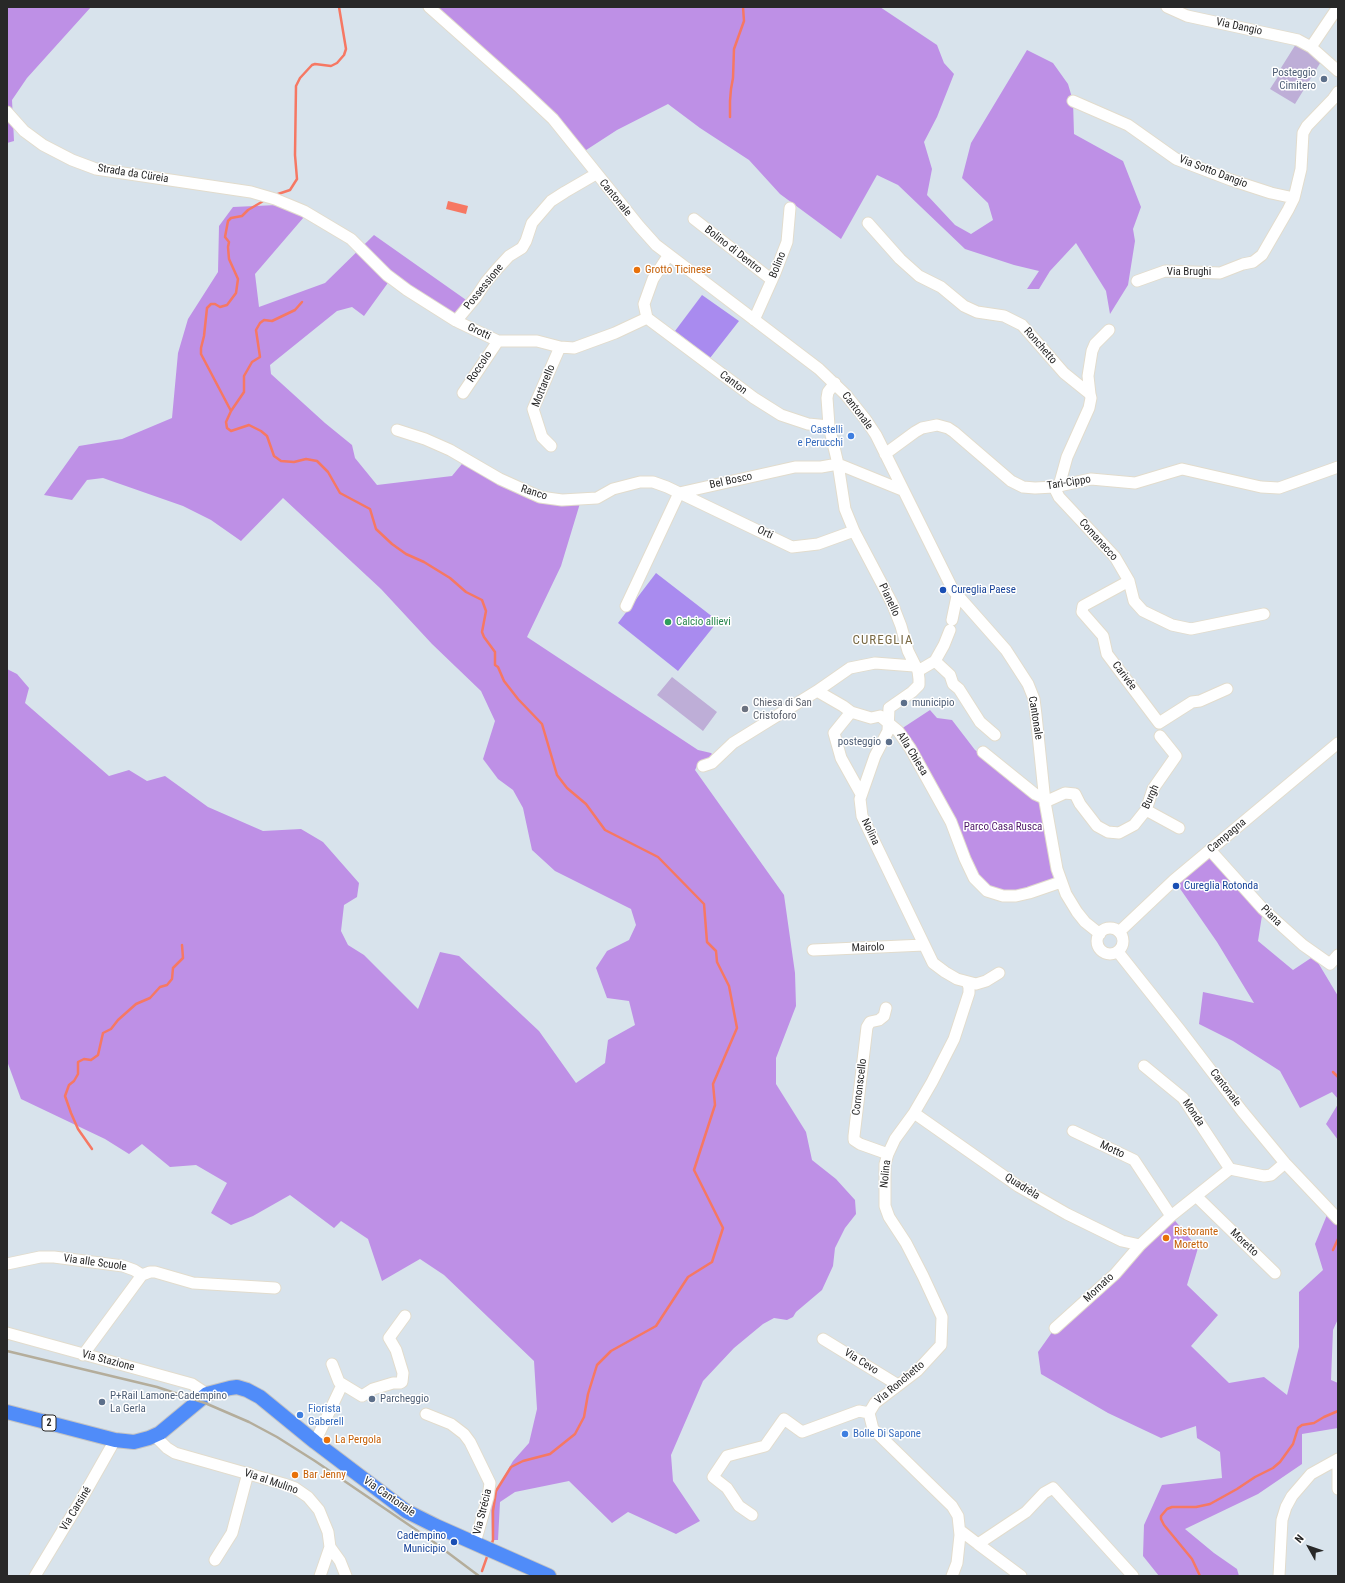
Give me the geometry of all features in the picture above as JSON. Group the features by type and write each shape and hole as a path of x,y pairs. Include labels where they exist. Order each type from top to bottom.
{"main road":[{"name":"Via Cantonale","path":"155,1436 207,1394 218,1390 237,1387 252,1392 402,1508 436,1526 549,1576"},
{"name":"2","path":"7,1412 115,1440 134,1442 155,1436"}],"street":[{"name":"Cantonale","path":"428,7 546,112 645,234 668,256 835,383 866,420 885,454 957,596 1006,650 1028,684 1034,699 1045,800 1055,860 1061,882 1077,912 1085,922 1100,934"},
{"name":"Via Dangio","path":"1167,7 1187,16 1298,40 1311,47 1338,71"},
{"path":"1311,47 1338,7"},
{"path":"1294,198 1301,169 1303,132 1338,92"},
{"name":"Via Sotto Dangio","path":"1073,101 1128,125 1176,158 1231,180 1271,193 1294,198"},
{"name":"Strada da Cüreia","path":"7,112 24,131 43,145 72,160 96,169 251,192 270,198"},
{"name":"Possessione","path":"456,321 497,269 509,256 522,248 526,242 532,223 551,202 596,174"},
{"name":"Grotti","path":"270,198 304,211 338,230 358,245 387,275 407,290 456,321 498,341 537,341 560,347 574,348 615,333 647,318"},
{"name":"Via Brughi","path":"1137,281 1165,271 1220,273 1243,264 1253,262 1262,255 1294,198"},
{"name":"Bolino","path":"754,320 787,242 790,208"},
{"name":"Bolino di Dentro","path":"694,219 772,280"},
{"name":"Ronchetto","path":"868,224 900,259 920,276 942,287 964,306 977,312 1004,316 1022,325 1064,373 1090,394"},
{"path":"647,318 644,304 653,279 668,256"},
{"name":"Canton","path":"647,318 754,398 781,416 808,424 829,426"},
{"path":"1057,487 1067,457 1089,408 1091,398 1088,376 1092,351 1095,344 1109,330"},
{"name":"Roccolo","path":"463,393 498,341"},
{"name":"Mottarello","path":"550,446 542,437 533,409 560,347"},
{"name":"Pianello","path":"835,383 828,392 827,398 829,426 838,464 845,509 854,531 892,603 916,669"},
{"name":"Tarì-Cippo","path":"885,454 922,428 936,425 948,428 954,432 1011,481 1023,487 1057,487 1091,479 1135,483 1182,469 1261,487 1279,488 1338,468"},
{"name":"Ranco","path":"397,430 425,439 445,448 500,479 540,497 562,500 597,498 613,489 640,482 653,482 679,493"},
{"name":"Bel Bosco","path":"679,493 795,467 838,464 902,490"},
{"name":"Comanacco","path":"1057,487 1059,497 1115,557 1129,582 1133,597 1140,609 1172,625 1186,629 1198,629 1264,614"},
{"path":"626,606 679,493"},
{"name":"Orti","path":"679,493 792,547 818,544 854,531"},
{"name":"Carivée","path":"1129,582 1083,606 1082,612 1103,636 1107,654 1159,723 1192,702 1200,701 1227,689"},
{"path":"703,766 712,762 733,743 817,691 850,668 875,663 916,669 935,661 944,645 951,625 957,596"},
{"path":"935,661 950,675 953,684 959,689 980,722 995,735"},
{"name":"Nolina","path":"916,669 919,686 889,708 888,731 875,756 862,794 860,804 862,816 933,963 944,972 967,982 976,984 986,981 999,974"},
{"name":"Alla Chiesa","path":"817,691 851,712 871,718 880,716 898,731 910,748 951,822 974,878 987,891 994,894 1016,896 1061,882"},
{"path":"851,712 834,733 841,758 862,794"},
{"name":"Burgh","path":"1045,800 1065,792 1075,794 1080,804 1097,826 1108,832 1119,833 1134,825 1146,810 1153,789 1176,756 1160,736"},
{"name":"Campagna","path":"1119,932 1152,899 1338,744"},
{"path":"983,752 1035,794 1045,800"},
{"path":"1146,810 1179,828"},
{"name":"Piana","path":"1210,850 1263,909 1303,945 1330,964 1338,955"},
{"path":"1109,928 1119,932 1124,940 1118,952 1110,954 1103,952 1097,941 1100,934 1109,928"},
{"name":"Mairolo","path":"813,950 924,945"},
{"name":"Cantonale","path":"1118,952 1285,1164 1338,1219"},
{"name":"Nolina","path":"884,1194 885,1164 888,1154 895,1139 914,1113 932,1082 954,1039 969,993 967,982"},
{"name":"Cornonscello","path":"886,1008 884,1016 879,1020 870,1022 867,1027 854,1140 860,1144 888,1154"},
{"name":"Monda","path":"1144,1066 1184,1098 1230,1170"},
{"name":"Quadrèla","path":"914,1113 1018,1186 1067,1214 1115,1238 1122,1241 1140,1244"},
{"name":"Motto","path":"1073,1131 1134,1160 1171,1216"},
{"path":"1140,1244 1171,1216 1230,1170 1264,1176 1271,1175 1285,1164"},
{"name":"Via Ronchetto","path":"884,1194 885,1206 889,1217 906,1243 942,1318 941,1345 917,1371 875,1403 869,1414 873,1429 952,1506 958,1516 960,1531 957,1563 952,1576"},
{"name":"Moretto","path":"1196,1196 1275,1273"},
{"name":"Mornato","path":"1055,1328 1115,1274 1140,1244"},
{"name":"Via alle Scuole","path":"7,1264 40,1257 54,1257 123,1266 142,1275 155,1272 193,1283 275,1288"},
{"path":"83,1355 142,1275"},
{"path":"332,1364 339,1382 362,1396 373,1389 402,1382 402,1372 396,1350 388,1338 405,1316"},
{"name":"Via Stazione","path":"7,1333 192,1384 207,1394"},
{"name":"Via Cevo","path":"823,1339 898,1385"},
{"path":"315,1442 342,1385"},
{"path":"752,1515 738,1506 727,1488 712,1477 727,1456 765,1446 784,1419 802,1432 859,1412 869,1414"},
{"name":"Via Strécia","path":"426,1414 451,1424 464,1434 470,1442 490,1483 484,1547"},
{"name":"Via al Mulino","path":"155,1436 167,1448 175,1453 248,1473 295,1488 308,1496 324,1519 328,1532 330,1547 320,1576"},
{"name":"Via Carsiné","path":"35,1576 115,1440"},
{"path":"1279,1576 1282,1520 1286,1507 1292,1496 1311,1474 1338,1459 1338,1489"},
{"path":"215,1560 232,1532 248,1473"},
{"path":"978,1544 1026,1512 1044,1493 1053,1488 1133,1576"},
{"path":"960,1531 1021,1576"},
{"path":"330,1547 340,1561 346,1576"}],"green space":[{"path":"7,7 91,7 27,78 12,100 14,141 7,143"},
{"path":"429,7 880,7 937,45 944,63 954,74 937,117 924,142 932,169 927,195 955,225 971,234 993,220 988,203 962,178 971,143 1027,50 1053,63 1068,84 1073,101 1074,134 1123,161 1141,207 1133,229 1135,241 1128,285 1110,314 1106,291 1076,243 1050,271 1039,289 1027,289 1039,271 1014,265 965,249 898,185 877,175 841,239 780,194 749,160 700,128 668,104 617,130 580,154 558,125"},
{"path":"277,205 304,217 255,274 259,307 325,283 374,235 469,302 457,321 390,280 364,316 352,307 337,311 270,365 271,374 325,423 352,445 355,458 377,485 452,476 466,459 522,490 581,500 561,566 527,637 698,750 712,754 710,761 699,762 695,770 784,895 795,973 796,1006 776,1058 776,1084 806,1132 812,1160 836,1179 855,1200 856,1214 845,1228 835,1248 833,1266 822,1290 796,1312 793,1317 787,1320 774,1318 763,1324 734,1348 703,1381 671,1455 673,1481 700,1521 676,1534 628,1512 612,1523 569,1481 515,1492 500,1502 498,1540 492,1540 491,1499 513,1461 529,1443 537,1409 534,1361 444,1275 420,1259 382,1281 368,1239 341,1221 334,1228 290,1195 253,1216 231,1225 211,1213 227,1183 196,1165 170,1167 142,1144 129,1154 105,1139 21,1099 7,1061 7,669 17,674 29,688 25,703 109,776 129,770 147,781 165,776 208,807 263,831 301,829 323,842 359,883 357,897 344,905 341,931 348,945 364,955 418,1009 440,952 459,956 539,1031 576,1083 605,1063 608,1040 635,1025 629,1001 607,998 596,968 607,951 629,940 636,925 631,909 555,871 532,850 523,808 513,790 498,779 483,759 495,721 481,691 432,644 381,589 283,498 241,541 211,520 183,506 103,478 87,480 72,500 44,495 79,446 122,439 172,418 178,353 188,319 218,272 219,226 233,207"},
{"name":"Parco Casa Rusca","path":"930,710 937,718 952,720 975,750 1044,798 1061,882 1029,893 987,891 898,731"},
{"path":"1210,850 1263,909 1258,941 1293,970 1314,956 1338,996 1338,1099 1332,1092 1300,1108 1280,1071 1233,1041 1199,1024 1203,992 1254,1003 1217,942 1174,880"},
{"path":"1338,1104 1338,1140 1326,1124"},
{"path":"1329,1210 1338,1219 1338,1319 1333,1330 1331,1380 1338,1383 1338,1428 1302,1434 1302,1464 1258,1494 1185,1529 1214,1553 1237,1569 1239,1576 1159,1576 1143,1556 1144,1525 1162,1485 1222,1478 1220,1452 1197,1438 1196,1426 1161,1438 1108,1413 1041,1374 1038,1352 1055,1328 1171,1216 1198,1248 1187,1285 1218,1315 1191,1346 1229,1383 1264,1377 1287,1395 1299,1347 1299,1292 1323,1270 1315,1244"}],"shaded area":[{"path":"1296,44 1322,60 1295,104 1270,89 1281,72 1279,71"},
{"path":"448,201 468,206 466,214 446,209"},
{"path":"702,295 739,321 710,358 675,331"},
{"name":"Calcio allievi","path":"656,573 718,621 678,671 618,623"},
{"path":"672,677 717,712 703,731 657,695"}],"waterway":[{"path":"275,195 290,190 297,179 295,155 296,86 300,78 312,65 331,66 337,63 344,55 346,49 339,7"},
{"path":"730,117 734,49 744,21 743,7"},
{"path":"265,200 248,210 242,216 231,218 228,221 225,237 229,242 229,259 238,279 236,293 227,305 220,307 215,304 211,304 207,308 201,354 231,411 226,422 227,428 231,431 249,425 261,431 267,436 274,456 281,461 294,462 306,459 317,461 328,472 340,493 370,509 376,529 392,544 406,554 424,562 450,578 466,592 482,600 486,611 482,632 495,652 495,665 498,667 504,681 518,699 542,724 557,775 567,788 586,804 605,830 658,857 704,904 707,942 716,951 717,962 729,986 737,1028 713,1084 715,1105 694,1170 723,1228 712,1262 688,1277 656,1326 611,1351 597,1365 588,1394 584,1417 575,1434 550,1454 523,1461 511,1467 496,1491 493,1511 493,1540 491,1546"},
{"path":"231,411 244,392 244,376 252,362 260,357 256,330 260,323 264,320 272,321 295,310 302,302"},
{"path":"92,1149 78,1129 65,1096 69,1085 74,1081 78,1074 78,1062 84,1059 91,1060 98,1055 103,1033 111,1029 118,1020 136,1004 150,998 160,987 167,985 172,979 173,968 183,958 182,945"},
{"path":"1333,1072 1338,1077"},
{"path":"1333,1250 1338,1239"},
{"path":"1200,1576 1192,1559 1164,1525 1161,1516 1167,1509 1172,1507 1196,1507 1210,1504 1273,1468 1280,1462 1293,1444 1298,1428 1302,1425 1314,1423 1338,1411"},
{"path":"482,1571 488,1554"}],"railway":[{"path":"7,1351 157,1387 205,1403 249,1422 277,1437 315,1461 431,1540 479,1576"}],"place":[{"name":"Posteggio Cimitero","path":"1324,79"},
{"name":"Grotto Ticinese","path":"637,270"},
{"name":"Castelli e Perucchi","path":"851,436"},
{"name":"Cureglia Paese","path":"943,590"},
{"name":"Calcio allievi","path":"668,622"},
{"name":"municipio","path":"904,703"},
{"name":"Chiesa di San Cristoforo","path":"745,709"},
{"name":"posteggio","path":"889,742"},
{"name":"Cureglia Rotonda","path":"1176,886"},
{"name":"Ristorante Moretto","path":"1166,1238"},
{"name":"Parcheggio","path":"372,1399"},
{"name":"P+Rail Lamone-Cadempino La Gerla","path":"102,1402"},
{"name":"Fiorista Gaberell","path":"300,1415"},
{"name":"Bolle Di Sapone","path":"845,1434"},
{"name":"La Pergola","path":"327,1440"},
{"name":"Bar Jenny","path":"295,1475"},
{"name":"Cadempino Municipio","path":"454,1542"}],"district":[{"name":"CUREGLIA","path":"883,641"}]}
